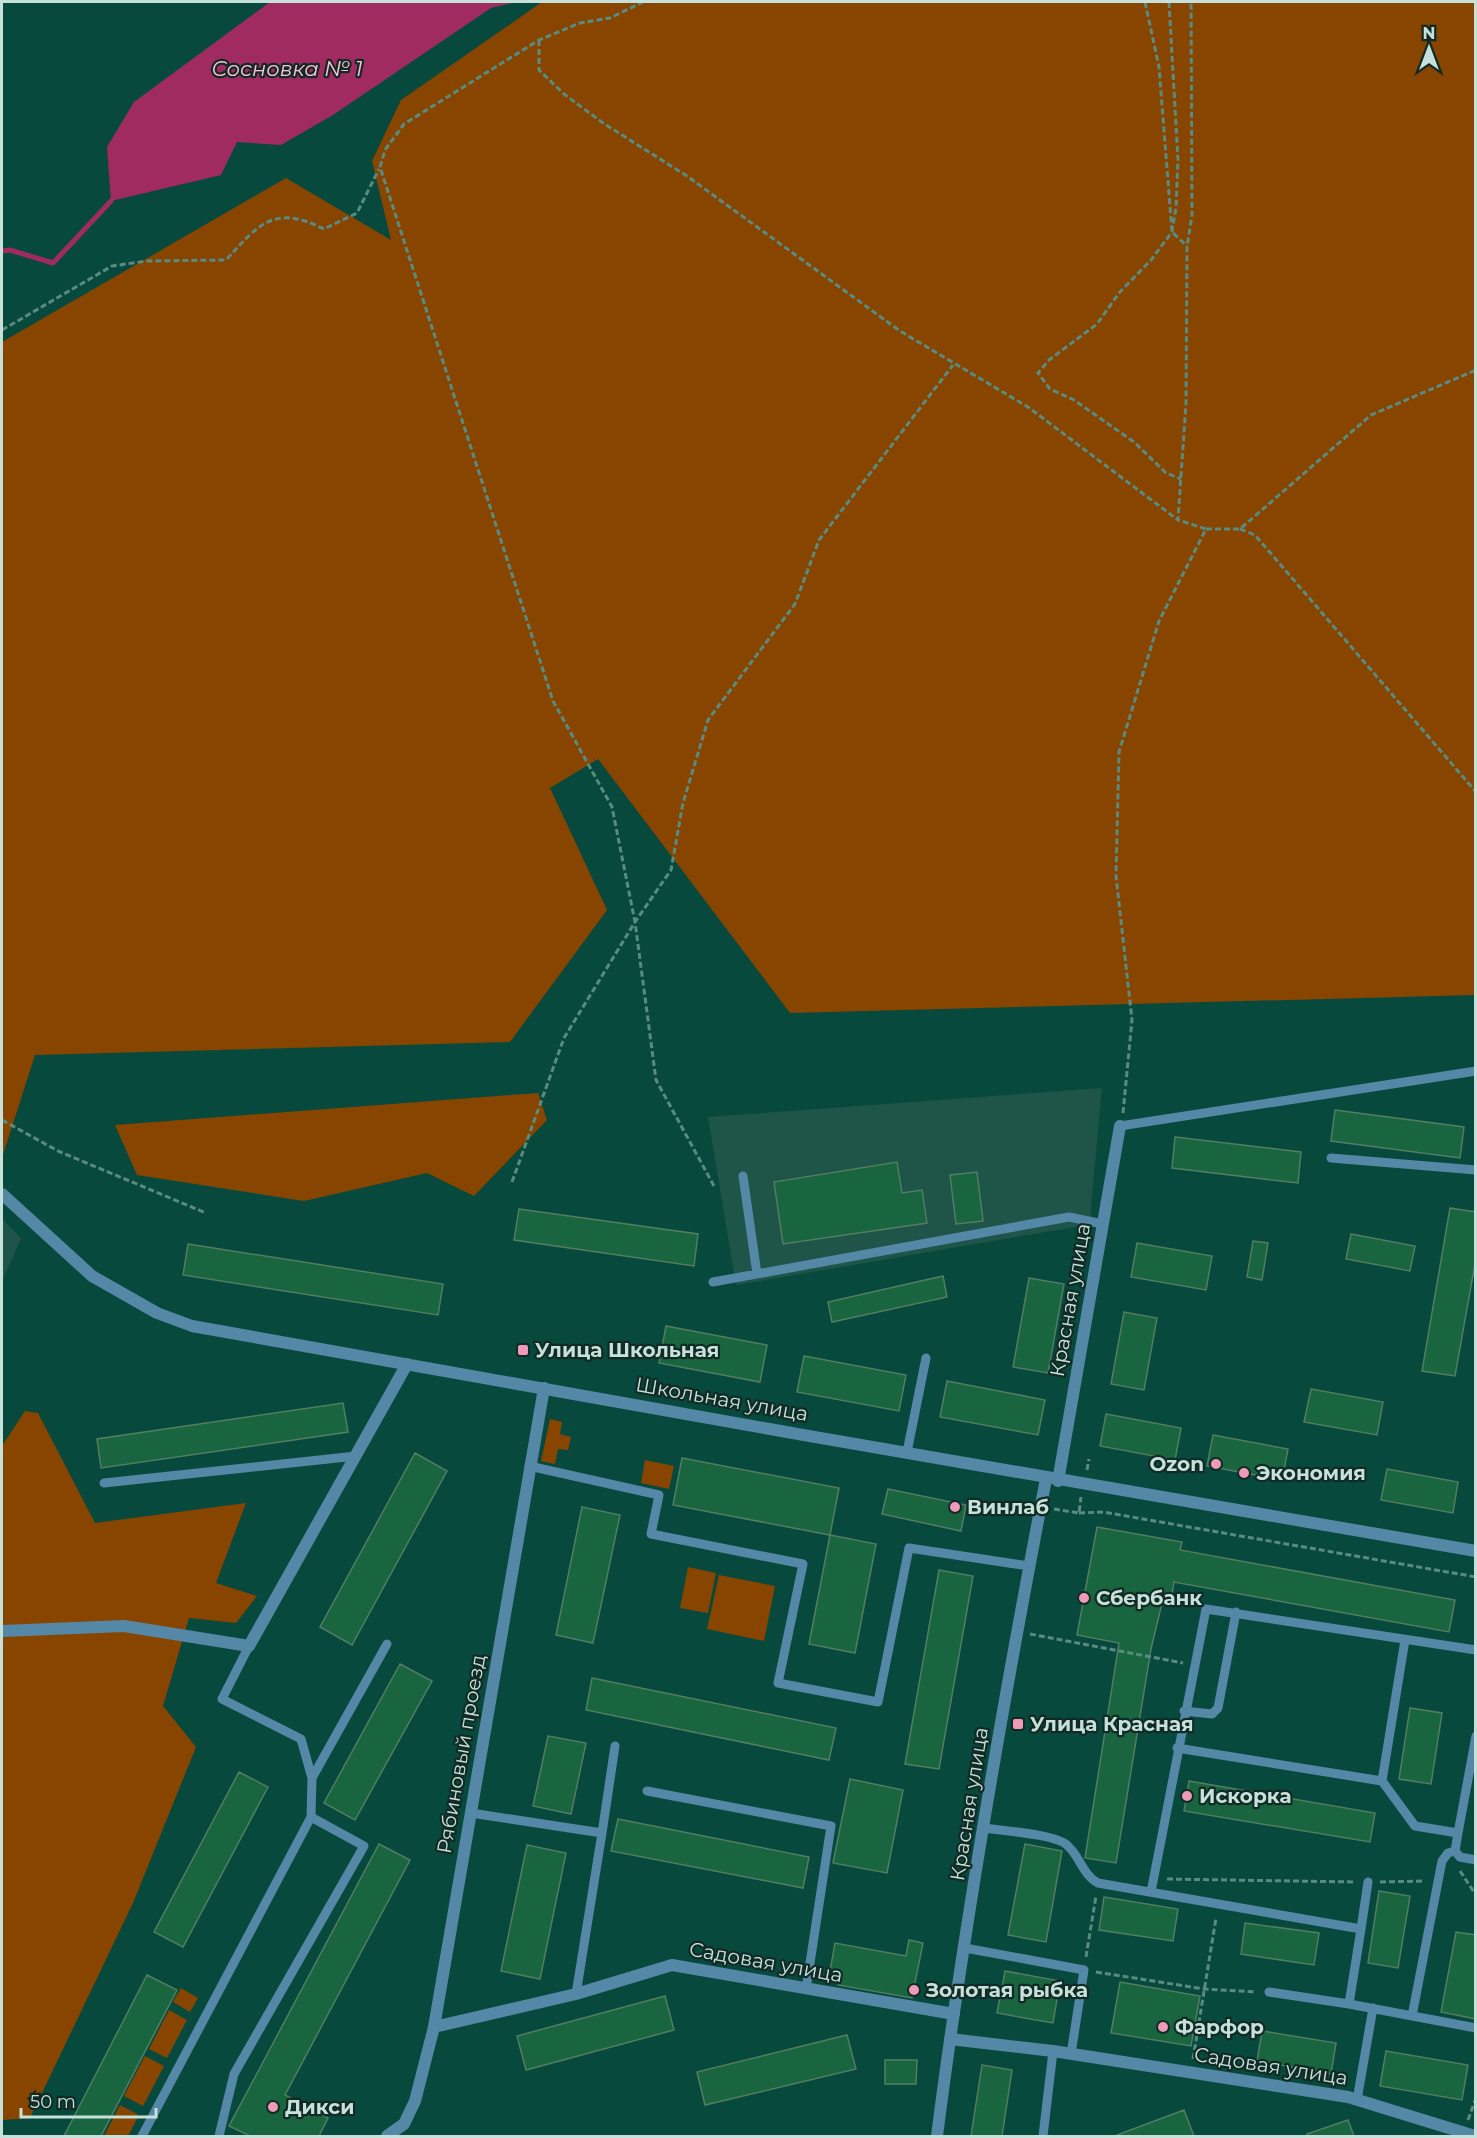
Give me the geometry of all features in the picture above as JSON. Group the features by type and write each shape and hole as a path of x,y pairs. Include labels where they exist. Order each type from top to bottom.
{"street":[{"name":"Красная улица","path":"937,2136 954,2014 1029,1566 1052,1480 1120,1126"},
{"name":"Школьная улица","path":"2,1194 92,1276 157,1313 192,1326 907,1452 1052,1480 1476,1551"},
{"path":"2,1631 124,1626 249,1646 407,1364"},
{"name":"Рябиновый проезд","path":"387,2136 404,2124 415,2101 434,2027 544,1388"},
{"name":"Садовая улица","path":"434,2027 576,1994 672,1965 954,2014"},
{"name":"Садовая улица","path":"950,2039 1053,2051 1357,2100 1475,2136"}],"lane":[{"path":"1120,1126 1476,1071"},
{"path":"1331,1158 1476,1170"},
{"path":"743,1176 757,1274"},
{"path":"713,1282 1069,1217 1103,1224"},
{"path":"907,1452 926,1358"},
{"path":"104,1483 356,1456"},
{"path":"529,1466 659,1495 651,1534 802,1564 778,1683 878,1702 909,1548 1029,1566"},
{"path":"1151,1892 1184,1711 1206,1609 1476,1650"},
{"path":"1184,1711 1212,1714 1218,1708 1236,1612"},
{"path":"1382,1781 1405,1640"},
{"path":"312,1778 387,1644"},
{"path":"142,2136 311,1816 312,1778 301,1739 222,1699 249,1646"},
{"path":"1412,2016 1442,1861 1452,1852 1458,1833 1476,1736"},
{"path":"576,1994 615,1746"},
{"path":"1177,1748 1382,1781 1415,1826 1458,1833"},
{"path":"647,1791 831,1826 806,1989"},
{"path":"471,1813 602,1833"},
{"path":"219,2136 234,2074 364,1846 311,1816"},
{"path":"985,1828 1062,1841 1074,1852 1090,1879 1098,1883 1361,1929"},
{"path":"1452,1852 1460,1857 1476,1860"},
{"path":"1349,2004 1368,1882"},
{"path":"965,1948 1084,1970 1071,2054"},
{"path":"1269,1992 1373,2008 1476,2028"},
{"path":"1357,2100 1373,2008"},
{"path":"1043,2136 1053,2051"}],"path":[{"path":"2,330 112,266 147,261 226,260 253,231 272,219 302,218 324,229 357,213 380,167 385,150 404,124 539,40 580,23 610,18 643,2"},
{"path":"1145,2 1159,68 1172,232 1187,247"},
{"path":"1169,2 1178,160 1176,208 1172,232 1151,260 1119,293 1097,324 1049,360 1038,373 1050,389 1074,400 1134,442 1166,473 1181,478"},
{"path":"1178,520 1186,403 1187,247 1192,215 1191,2"},
{"path":"539,40 539,70 564,94 603,123 687,176 900,331 953,365 1028,407 1178,520 1206,529 1240,529 1255,535 1476,792"},
{"path":"380,167 553,701 612,807 635,922 656,1080 714,1186"},
{"path":"512,1182 564,1038 635,922 671,870 683,804 708,720 795,604 819,540 953,365"},
{"path":"1240,529 1371,415 1476,370"},
{"path":"1120,1126 1127,1088 1132,1020 1116,876 1119,752 1159,621 1206,529"},
{"path":"2,1120 58,1151 206,1213"},
{"path":"1079,1513 1103,1512 1476,1577"},
{"path":"1019,1632 1193,1665"},
{"path":"1452,1852 1476,1895"},
{"path":"1153,1879 1368,1882 1439,1880"},
{"path":"1098,1883 1084,1970 1204,1989 1269,1992"},
{"path":"1191,2073 1218,1904"},
{"path":"1462,2133 1476,2098"}],"shaded area":[{"path":"542,2 1475,2 1475,995 790,1013 598,759 550,788 607,910 510,1042 35,1055 2,1158 2,342 286,178 391,240 372,161 401,100"},
{"path":"1102,1088 1090,1217 1075,1227 736,1285 708,1117"},
{"path":"538,1093 547,1120 474,1196 427,1173 304,1201 137,1175 115,1125"},
{"path":"2,1219 21,1238 2,1282"},
{"path":"25,1411 38,1413 95,1523 246,1503 216,1583 257,1596 236,1623 189,1618 163,1706 196,1747 133,1903 30,2118 2,2120 2,1446"},
{"path":"550,1419 562,1422 560,1434 571,1437 568,1450 558,1449 555,1464 541,1461"},
{"path":"645,1460 674,1466 669,1489 641,1483"},
{"path":"688,1567 716,1573 708,1613 680,1608"},
{"path":"719,1575 775,1586 764,1641 707,1629"},
{"path":"181,1988 198,1998 190,2012 173,2002"},
{"path":"169,2010 187,2020 167,2058 149,2049"},
{"path":"145,2056 164,2066 143,2106 124,2096"},
{"path":"120,2105 139,2115 128,2136 104,2136"}],"water":[{"name":"Сосновка № 1","path":"270,2 517,2 491,8 333,115 281,145 237,142 221,175 111,201 107,147 134,102"}],"building":[{"path":"1335,1110 1464,1127 1460,1158 1331,1141"},
{"path":"1175,1137 1301,1152 1298,1183 1172,1168"},
{"path":"897,1162 902,1193 922,1190 927,1223 783,1244 774,1182"},
{"path":"977,1172 983,1221 956,1224 950,1175"},
{"path":"1450,1208 1476,1212 1476,1258 1455,1376 1422,1371"},
{"path":"519,1209 698,1234 694,1266 514,1240"},
{"path":"1351,1234 1415,1246 1410,1271 1346,1259"},
{"path":"1253,1241 1268,1243 1262,1280 1247,1277"},
{"path":"1137,1243 1212,1256 1206,1290 1131,1277"},
{"path":"188,1244 443,1284 438,1315 183,1275"},
{"path":"943,1276 947,1297 832,1322 828,1302"},
{"path":"1029,1278 1064,1284 1048,1373 1013,1367"},
{"path":"1124,1312 1157,1318 1144,1390 1111,1384"},
{"path":"666,1326 767,1345 760,1382 659,1363"},
{"path":"804,1356 906,1375 899,1411 797,1392"},
{"path":"947,1381 1045,1400 1038,1435 940,1417"},
{"path":"1311,1389 1383,1402 1377,1435 1304,1422"},
{"path":"343,1403 348,1432 101,1468 97,1439"},
{"path":"1106,1414 1181,1428 1175,1460 1100,1446"},
{"path":"1213,1435 1288,1449 1282,1480 1207,1466"},
{"path":"415,1453 447,1471 352,1645 320,1627"},
{"path":"682,1458 839,1488 830,1535 673,1505"},
{"path":"1387,1469 1458,1482 1453,1513 1381,1500"},
{"path":"888,1489 966,1505 961,1531 882,1514"},
{"path":"582,1507 620,1515 593,1643 556,1635"},
{"path":"1097,1527 1182,1542 1180,1550 1455,1600 1449,1632 1174,1582 1171,1600 1163,1599 1151,1649 1116,1863 1085,1858 1119,1643 1077,1635"},
{"path":"830,1535 876,1544 855,1653 809,1644"},
{"path":"939,1570 973,1576 939,1769 905,1764"},
{"path":"400,1664 432,1681 355,1820 324,1803"},
{"path":"592,1678 836,1728 829,1760 586,1710"},
{"path":"1410,1708 1442,1713 1431,1784 1399,1779"},
{"path":"548,1736 586,1743 571,1814 533,1806"},
{"path":"239,1772 268,1787 183,1947 154,1932"},
{"path":"850,1779 903,1790 887,1873 833,1863"},
{"path":"1189,1781 1375,1813 1370,1842 1184,1811"},
{"path":"618,1819 809,1857 803,1888 611,1851"},
{"path":"379,1844 410,1860 285,2095 328,2118 319,2136 250,2136 229,2126"},
{"path":"1025,1844 1062,1851 1046,1942 1008,1935"},
{"path":"527,1845 566,1853 540,1979 501,1971"},
{"path":"1379,1891 1410,1896 1398,1968 1368,1963"},
{"path":"1104,1897 1178,1909 1173,1941 1099,1930"},
{"path":"1245,1923 1319,1933 1314,1965 1241,1954"},
{"path":"1456,1932 1476,1935 1476,2019 1441,2012"},
{"path":"909,1940 923,1943 912,1998 838,1985 840,1973 830,1971 835,1943 906,1956"},
{"path":"1005,1971 1060,1981 1053,2023 997,2013"},
{"path":"147,1975 177,1990 101,2136 64,2136"},
{"path":"1120,1982 1200,1996 1191,2046 1111,2033"},
{"path":"665,1996 674,2030 526,2070 517,2036"},
{"path":"1262,2031 1336,2043 1331,2074 1257,2061"},
{"path":"847,2035 856,2069 705,2105 697,2072"},
{"path":"1386,2051 1468,2065 1462,2100 1380,2086"},
{"path":"885,2060 917,2060 916,2084 885,2084"},
{"path":"982,2065 1012,2070 1002,2136 971,2136"},
{"path":"1184,2110 1194,2136 1117,2136 1117,2135"},
{"path":"1348,2120 1354,2136 1307,2136 1307,2134"}],"waterway":[{"path":"2,251 10,250 53,263 111,201"}],"place":[{"name":"Улица Школьная","path":"523,1350"},
{"name":"Ozon","path":"1216,1464"},
{"name":"Экономия","path":"1244,1473"},
{"name":"Винлаб","path":"955,1507"},
{"name":"Сбербанк","path":"1084,1598"},
{"name":"Улица Красная","path":"1018,1724"},
{"name":"Искорка","path":"1187,1796"},
{"name":"Золотая рыбка","path":"914,1990"},
{"name":"Фарфор","path":"1163,2027"},
{"name":"Дикси","path":"273,2107"}]}
